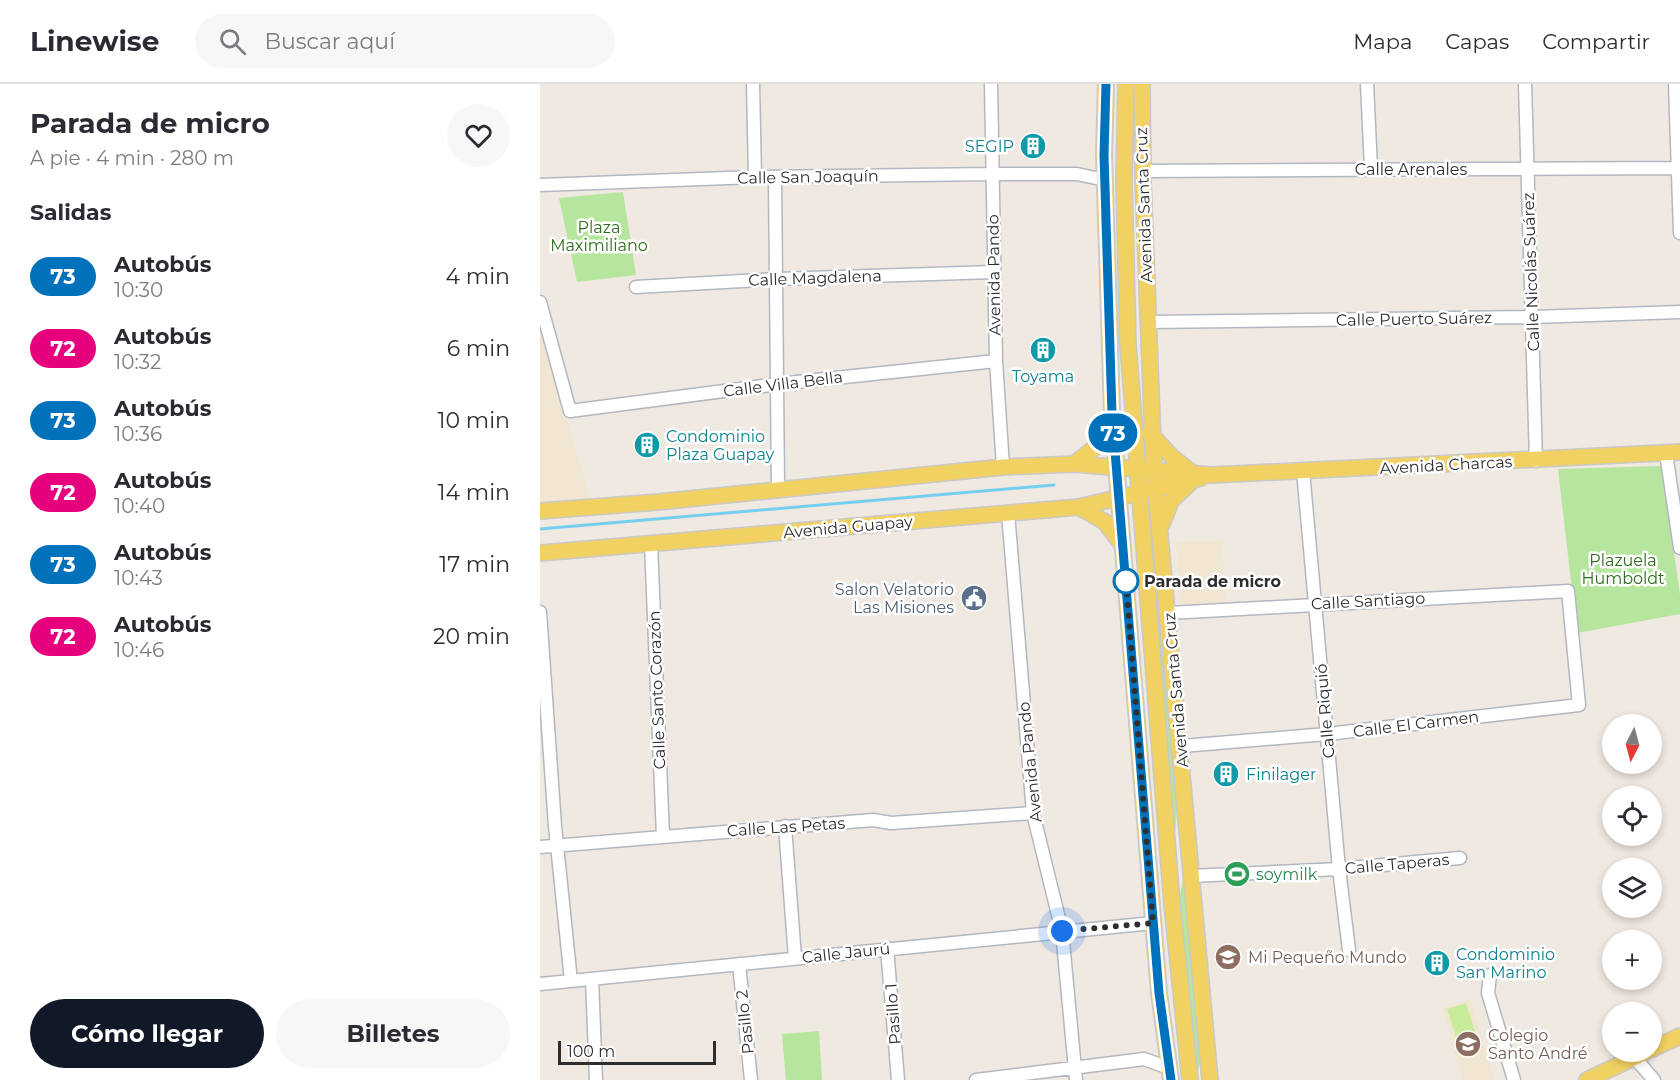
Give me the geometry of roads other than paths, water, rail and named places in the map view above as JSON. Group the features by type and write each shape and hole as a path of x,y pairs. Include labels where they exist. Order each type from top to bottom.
{"main road":[{"path":"1106,84 1104,155 1112,414 1153,923 1170,1074"},
{"name":"Avenida Santa Cruz","path":"1126,84 1128,345 1136,444 1135,469 1151,486 1160,529 1182,746 1190,876 1210,1080"},
{"name":"Avenida Santa Cruz","path":"1142,84 1152,434 1151,486 1172,904 1190,1080"},
{"path":"1126,215 1141,101"},
{"path":"1074,464 1098,445 1112,414"},
{"path":"1133,415 1194,477 1171,501 1160,529"},
{"name":"Avenida Charcas","path":"1151,486 1212,475 1673,453"},
{"path":"540,511 658,502 1003,466 1074,464 1135,469 1151,486 1121,519"},
{"path":"1118,495 1135,469"},
{"name":"Avenida Charcas","path":"1151,486 1194,477"},
{"name":"Avenida Guapay","path":"540,553 1079,507 1101,503 1118,495 1151,486"},
{"path":"1079,507 1105,522 1123,546"},
{"path":"1172,904 1185,814"},
{"path":"1662,1044 1680,1036"},
{"path":"1587,1080 1624,1062"}],"street":[{"path":"753,84 755,177"},
{"name":"Avenida Pando","path":"991,84 996,361 1003,466"},
{"path":"1367,84 1371,168"},
{"name":"Calle Nicolás Suárez","path":"1525,84 1536,461"},
{"path":"1675,84 1680,233"},
{"path":"1077,174 1104,155"},
{"name":"Calle Arenales","path":"1143,171 1679,168"},
{"name":"Calle San Joaquín","path":"540,185 755,177 992,174 1077,174 1105,180"},
{"path":"775,177 778,488"},
{"name":"Calle Magdalena","path":"636,287 777,279 994,272"},
{"name":"Calle Villa Bella","path":"540,302 570,411 778,384 996,361"},
{"name":"Calle Puerto Suárez","path":"1148,322 1533,317 1680,312"},
{"path":"1673,453 1680,548"},
{"name":"Calle Riquió","path":"1303,471 1339,870 1349,950"},
{"name":"Avenida Pando","path":"1008,513 1033,813 1062,931 1076,1074"},
{"name":"Calle Santo Corazón","path":"651,544 663,836"},
{"name":"Calle Santiago","path":"1169,613 1568,591 1579,705"},
{"path":"540,612 557,845 571,981"},
{"name":"Calle El Carmen","path":"1182,746 1327,734 1579,705"},
{"name":"Calle Las Petas","path":"540,847 785,826 873,820 891,823 1033,813"},
{"path":"785,826 795,958"},
{"name":"Calle Taperas","path":"1190,876 1339,870 1460,858"},
{"name":"Calle Jaurú","path":"540,984 1153,923"},
{"name":"Pasillo 1","path":"887,948 898,1080"},
{"name":"Pasillo 2","path":"739,964 751,1080"},
{"path":"1490,975 1488,993 1514,1080"},
{"path":"592,979 596,1080"},
{"path":"976,1080 1076,1074 1144,1059 1170,1074"},
{"path":"1644,1062 1654,1080"}],"waterway":[{"path":"540,529 1054,485"}],"place":[{"name":"SEGIP","path":"1033,146"},
{"name":"Toyama","path":"1043,350"},
{"name":"Condominio Plaza Guapay","path":"647,445"},
{"name":"Parada de micro","path":"1126,581"},
{"name":"Salon Velatorio Las Misiones","path":"974,598"},
{"name":"Finilager","path":"1226,774"},
{"name":"soymilk","path":"1237,874"},
{"name":"Mi Pequeño Mundo","path":"1228,957"},
{"name":"Condominio San Marino","path":"1437,963"},
{"name":"Colegio Santo André","path":"1468,1044"}],"park label":[{"name":"Plaza Maximiliano","path":"599,236"},
{"name":"Plazuela Humboldt","path":"1623,569"}]}
